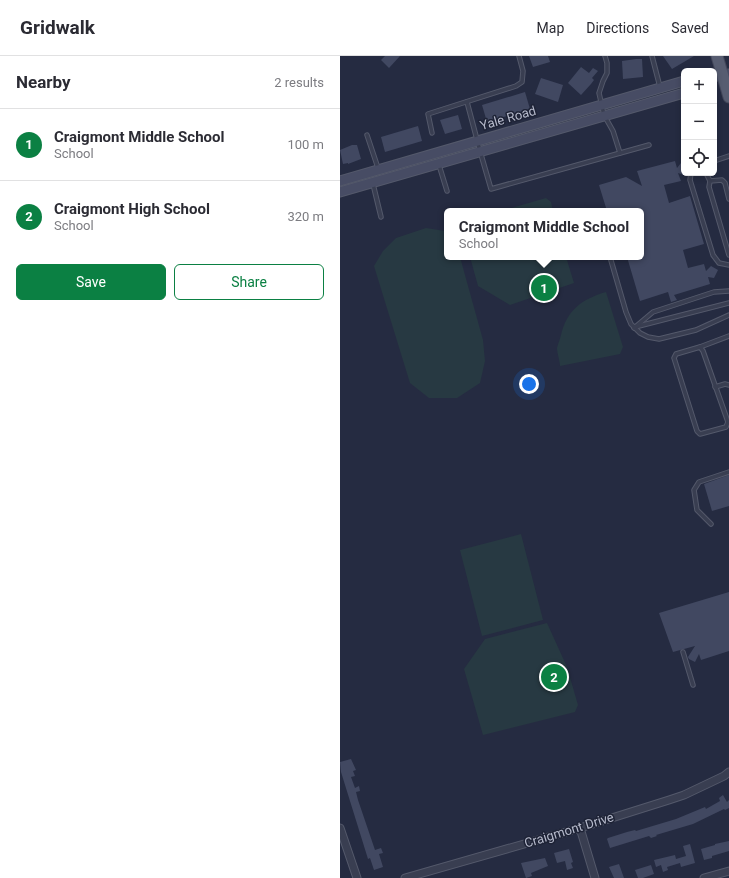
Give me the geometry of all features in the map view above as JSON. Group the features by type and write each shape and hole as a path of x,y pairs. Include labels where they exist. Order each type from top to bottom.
{"main road":[{"path":"717,56 720,77 729,97"},
{"name":"Yale Road","path":"340,181 681,82"},
{"name":"Yale Road","path":"340,192 681,94"}],"street":[{"name":"Craigmont Drive","path":"405,878 580,828 684,795 724,776 729,772"},
{"path":"340,828 357,878"},
{"path":"580,828 595,878"},
{"path":"704,878 729,871"}],"lane":[{"path":"432,133 428,114 516,86 522,82 523,71 518,56"},
{"path":"605,56 607,72 599,93 604,115 614,132 620,153"},
{"path":"652,56 660,88"},
{"path":"467,102 491,189 649,145"},
{"path":"367,135 378,170"},
{"path":"717,160 729,156"},
{"path":"439,163 447,191"},
{"path":"691,176 690,180 713,255 719,263 729,265"},
{"path":"708,176 710,181 709,187 729,255"},
{"path":"710,181 722,180 725,183 729,199"},
{"path":"373,183 380,217"},
{"path":"611,260 631,324 640,333 648,337 658,339 696,330 729,315"},
{"path":"634,328 653,312 714,292 729,290"},
{"path":"634,328 729,303"},
{"path":"700,347 728,422 726,427 700,434 697,431 674,358 676,354 729,336"},
{"path":"715,387 725,384 729,385"},
{"path":"711,524 697,510 694,490 699,482 729,472"},
{"path":"683,652 693,685"}],"shaded area":[{"path":"546,198 551,202 552,208 511,208"},
{"path":"426,228 444,231 444,260 461,260 483,340 485,361 480,383 457,398 429,398 410,383 374,266 383,251 396,238"},
{"path":"471,260 567,260 574,283 510,305 478,286"},
{"path":"606,292 623,347 620,354 560,366 557,348 567,319 583,302"},
{"path":"521,534 543,620 482,636 460,550"},
{"path":"547,623 567,667 578,705 575,712 483,735 464,669 485,639"}],"building":[{"path":"385,56 400,56 389,68 381,60"},
{"path":"529,56 548,56 550,62 533,67"},
{"path":"663,56 694,56 672,69"},
{"path":"642,59 643,77 623,79 622,61"},
{"path":"581,67 589,73 593,68 598,71 592,78 594,80 581,95 568,83"},
{"path":"541,78 563,85 558,102 535,94"},
{"path":"525,92 530,109 487,122 482,105"},
{"path":"458,115 462,129 445,134 440,120"},
{"path":"418,126 422,141 385,152 381,137"},
{"path":"352,145 357,145 361,159 348,164 343,164 340,150"},
{"path":"675,161 677,168 681,163 681,174 678,173 681,181 664,185 669,203 690,196 704,244 683,250 688,268 704,264 706,271 711,266 718,270 714,278 708,277 710,284 674,295 677,300 671,302 668,292 640,301 628,260 644,260 644,208 606,208 599,185 626,177 642,186 637,171"},
{"path":"729,475 729,506 712,511 704,484"},
{"path":"729,592 729,651 701,660 699,654 695,662 688,657 695,646 673,652 659,613"},
{"path":"351,759 356,770 353,771 355,776 351,777 355,788 359,786 360,791 356,792 358,800 375,850 381,848 383,853 379,854 383,867 374,870 370,858 368,859 341,772 340,762"},
{"path":"723,795 727,802 729,800 729,808 725,810 724,809 693,824 656,835 657,836 651,838 649,836 610,848 608,838 676,819 705,807 706,809 720,801 719,798"},
{"path":"729,841 729,851 704,860 701,849"},
{"path":"690,844 695,863 681,867 680,863 667,867 668,870 663,872 661,865 656,867 654,860 675,855 676,859 686,856 683,846"},
{"path":"569,849 573,862 571,863 573,868 567,870 565,861 557,863 554,853"},
{"path":"545,858 548,866 531,873 532,876 526,878 521,863"},
{"path":"619,864 624,878 614,878 609,867"},
{"path":"651,865 654,874 643,878 638,878 635,870"}],"place":[{"name":"Craigmont Middle School","path":"544,288"},
{"name":"Craigmont High School","path":"554,677"}]}
